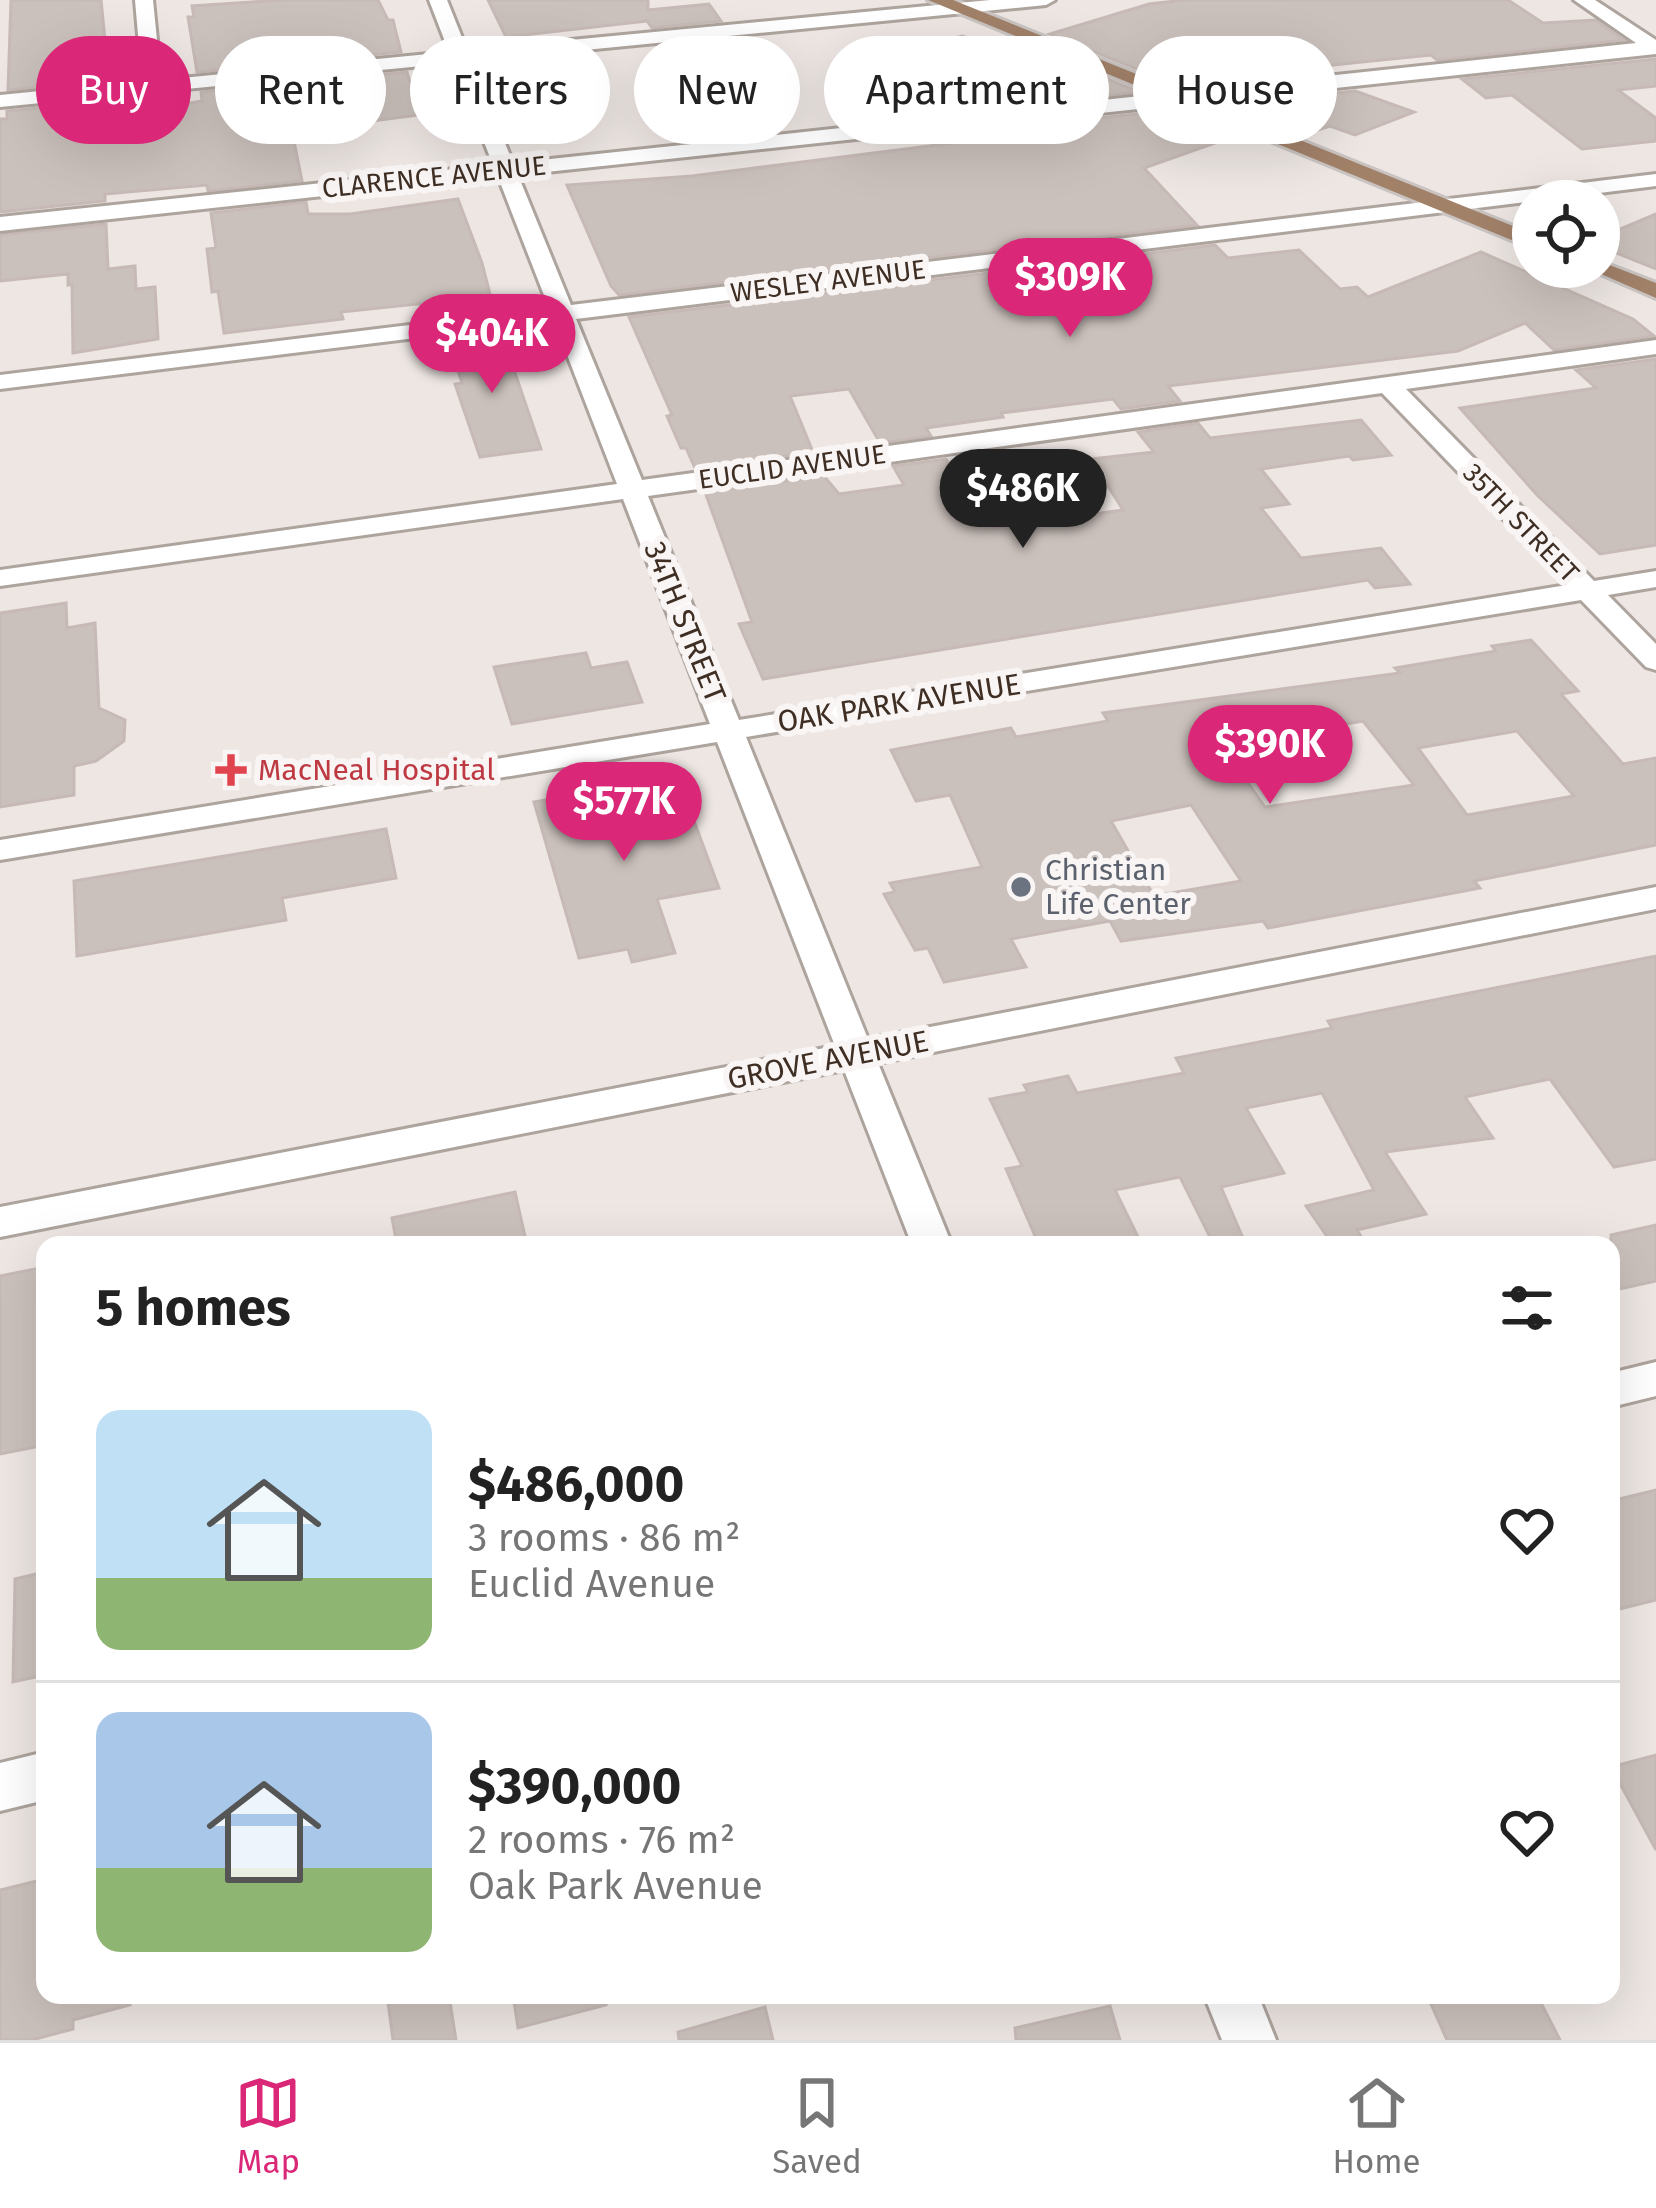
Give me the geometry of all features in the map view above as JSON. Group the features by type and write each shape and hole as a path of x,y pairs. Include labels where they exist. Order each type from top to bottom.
{"main road":[{"path":"937,0 1133,80"},
{"path":"1291,144 1512,234"},
{"path":"1620,277 1656,291"}],"street":[{"path":"144,0 147,36"},
{"name":"34TH STREET","path":"438,0 453,36"},
{"path":"610,42 1046,0"},
{"path":"1583,0 1656,47"},
{"name":"CLARENCE AVENUE","path":"1337,81 1656,47"},
{"path":"191,82 410,61"},
{"path":"0,101 36,97"},
{"name":"CLARENCE AVENUE","path":"0,224 1133,103"},
{"name":"34TH STREET","path":"496,144 928,1236"},
{"name":"WESLEY AVENUE","path":"0,382 1656,180"},
{"name":"EUCLID AVENUE","path":"0,578 1656,347"},
{"name":"35TH STREET","path":"1387,384 1656,661"},
{"name":"OAK PARK AVENUE","path":"0,850 1656,579"},
{"name":"GROVE AVENUE","path":"0,1222 1656,898"},
{"path":"1620,1388 1656,1379"},
{"path":"0,1787 36,1778"},
{"path":"1235,2004 1249,2040"}],"building":[{"path":"11,0 101,0 105,36 36,36 36,87 8,90"},
{"path":"378,0 388,20 393,20 401,52 386,53 386,36 215,36 215,70 197,72 188,17 194,17 192,6"},
{"path":"488,0 648,0 648,10 709,4 721,21 652,28 647,21 506,36"},
{"path":"1184,0 1508,0 1543,23 1595,20 1624,40 1437,60 1431,55 1337,65 1337,36 1133,36 1133,68 1109,58 1109,36 1050,34 1149,4"},
{"path":"1656,59 1656,86 1618,90 1656,118 1656,141 1582,149 1512,95 1486,98 1462,79"},
{"path":"407,72 410,116 386,119 386,74"},
{"path":"1109,80 1133,90 1109,95"},
{"path":"215,91 215,144 295,144 302,181 208,191 207,185 105,194 105,201 0,212 0,119 7,119 7,111 36,108 36,144 191,144 191,103 202,101 201,92"},
{"path":"1355,91 1414,112 1355,135 1337,129 1337,93"},
{"path":"1133,114 1133,144 1212,144 1144,168 1197,225 619,295 567,185 692,176 944,144 1109,144 1109,117"},
{"path":"458,199 494,310 441,317 436,302 341,312 343,319 224,333 218,291 212,292 207,249 216,248 211,213 306,202 308,214 350,214"},
{"path":"1656,214 1656,269 1620,254 1620,229"},
{"path":"106,224 108,269 135,266 136,289 155,287 158,339 73,353 68,274 0,281 0,235"},
{"path":"1215,245 1228,258 1299,250 1340,289 1357,287 1368,297 1481,252 1512,266 1512,288 1563,288 1633,319 1654,336 1554,350 1525,323 1458,351 1168,386 1180,401 1121,409 1113,399 1001,413 1003,417 926,428 931,436 880,443 849,389 790,396 813,452 695,468 667,416 672,415 629,317"},
{"path":"501,332 541,449 480,457 455,384 462,383 448,339"},
{"path":"1656,359 1656,545 1600,554 1537,495 1460,408 1596,388 1576,370"},
{"path":"1361,420 1391,455 1261,469 1289,504 1261,508 1301,558 1381,548 1410,584 1375,588 1368,580 763,679 739,624 752,622 705,492 824,476 839,494 904,485 893,466 946,459 991,528 1123,510 1091,459 1154,452 1138,432 1198,423 1210,438"},
{"path":"66,603 67,628 95,623 99,708 125,720 124,741 96,761 74,766 74,795 0,807 0,613"},
{"path":"1531,640 1578,691 1561,694 1623,764 1656,758 1656,845 1474,881 1480,888 1268,928 1263,921 1121,941 1110,921 1011,939 1026,967 944,982 928,948 915,950 884,894 895,892 890,883 982,867 950,795 916,801 891,750 1011,728 1016,737 1108,721 1103,713 1400,673 1395,668 1496,651 1492,646","holes":["1363,721 1414,785 1265,807 1222,746","1517,731 1574,796 1467,815 1418,748","1191,805 1241,881 1154,896 1111,821"]},
{"path":"586,653 591,668 627,662 642,702 512,724 494,667"},
{"path":"678,778 719,888 657,899 675,953 632,962 628,949 579,958 534,802"},
{"path":"386,829 396,878 282,898 286,920 77,956 74,881"},
{"path":"1656,956 1656,1159 1614,1167 1550,1079 1465,1097 1493,1138 1385,1152 1426,1214 1357,1230 1361,1236 1327,1236 1306,1206 1374,1190 1322,1093 1246,1108 1284,1173 1221,1187 1242,1236 1210,1236 1180,1177 1115,1190 1138,1236 1035,1236 1006,1169 1022,1166 990,1099 1028,1092 1024,1085 1068,1076 1077,1093 1184,1073 1176,1058 1332,1028 1328,1021"},
{"path":"515,1192 525,1236 395,1236 392,1218"},
{"path":"1656,1225 1656,1281 1620,1289 1620,1236 1611,1235"},
{"path":"36,1269 36,1447 0,1454 0,1276"},
{"path":"1656,1490 1656,1600 1620,1609 1620,1499"},
{"path":"36,1574 36,1677 13,1682 15,1579"},
{"path":"1656,1755 1656,1850 1620,1784 1620,1765"},
{"path":"36,1881 36,2004 130,2005 73,2020 73,2029 32,2040 0,2040 0,1890"},
{"path":"388,2004 450,2004 456,2040 393,2040"},
{"path":"514,2004 606,2004 606,2005 518,2028"},
{"path":"1431,2004 1542,2004 1560,2040 1447,2040"},
{"path":"1110,2006 1120,2040 1016,2040 1015,2028"},
{"path":"765,2007 773,2040 679,2040 678,2032"}],"place":[{"name":"MacNeal Hospital","path":"231,770"},
{"name":"Christian Life Center","path":"1021,887"}]}
